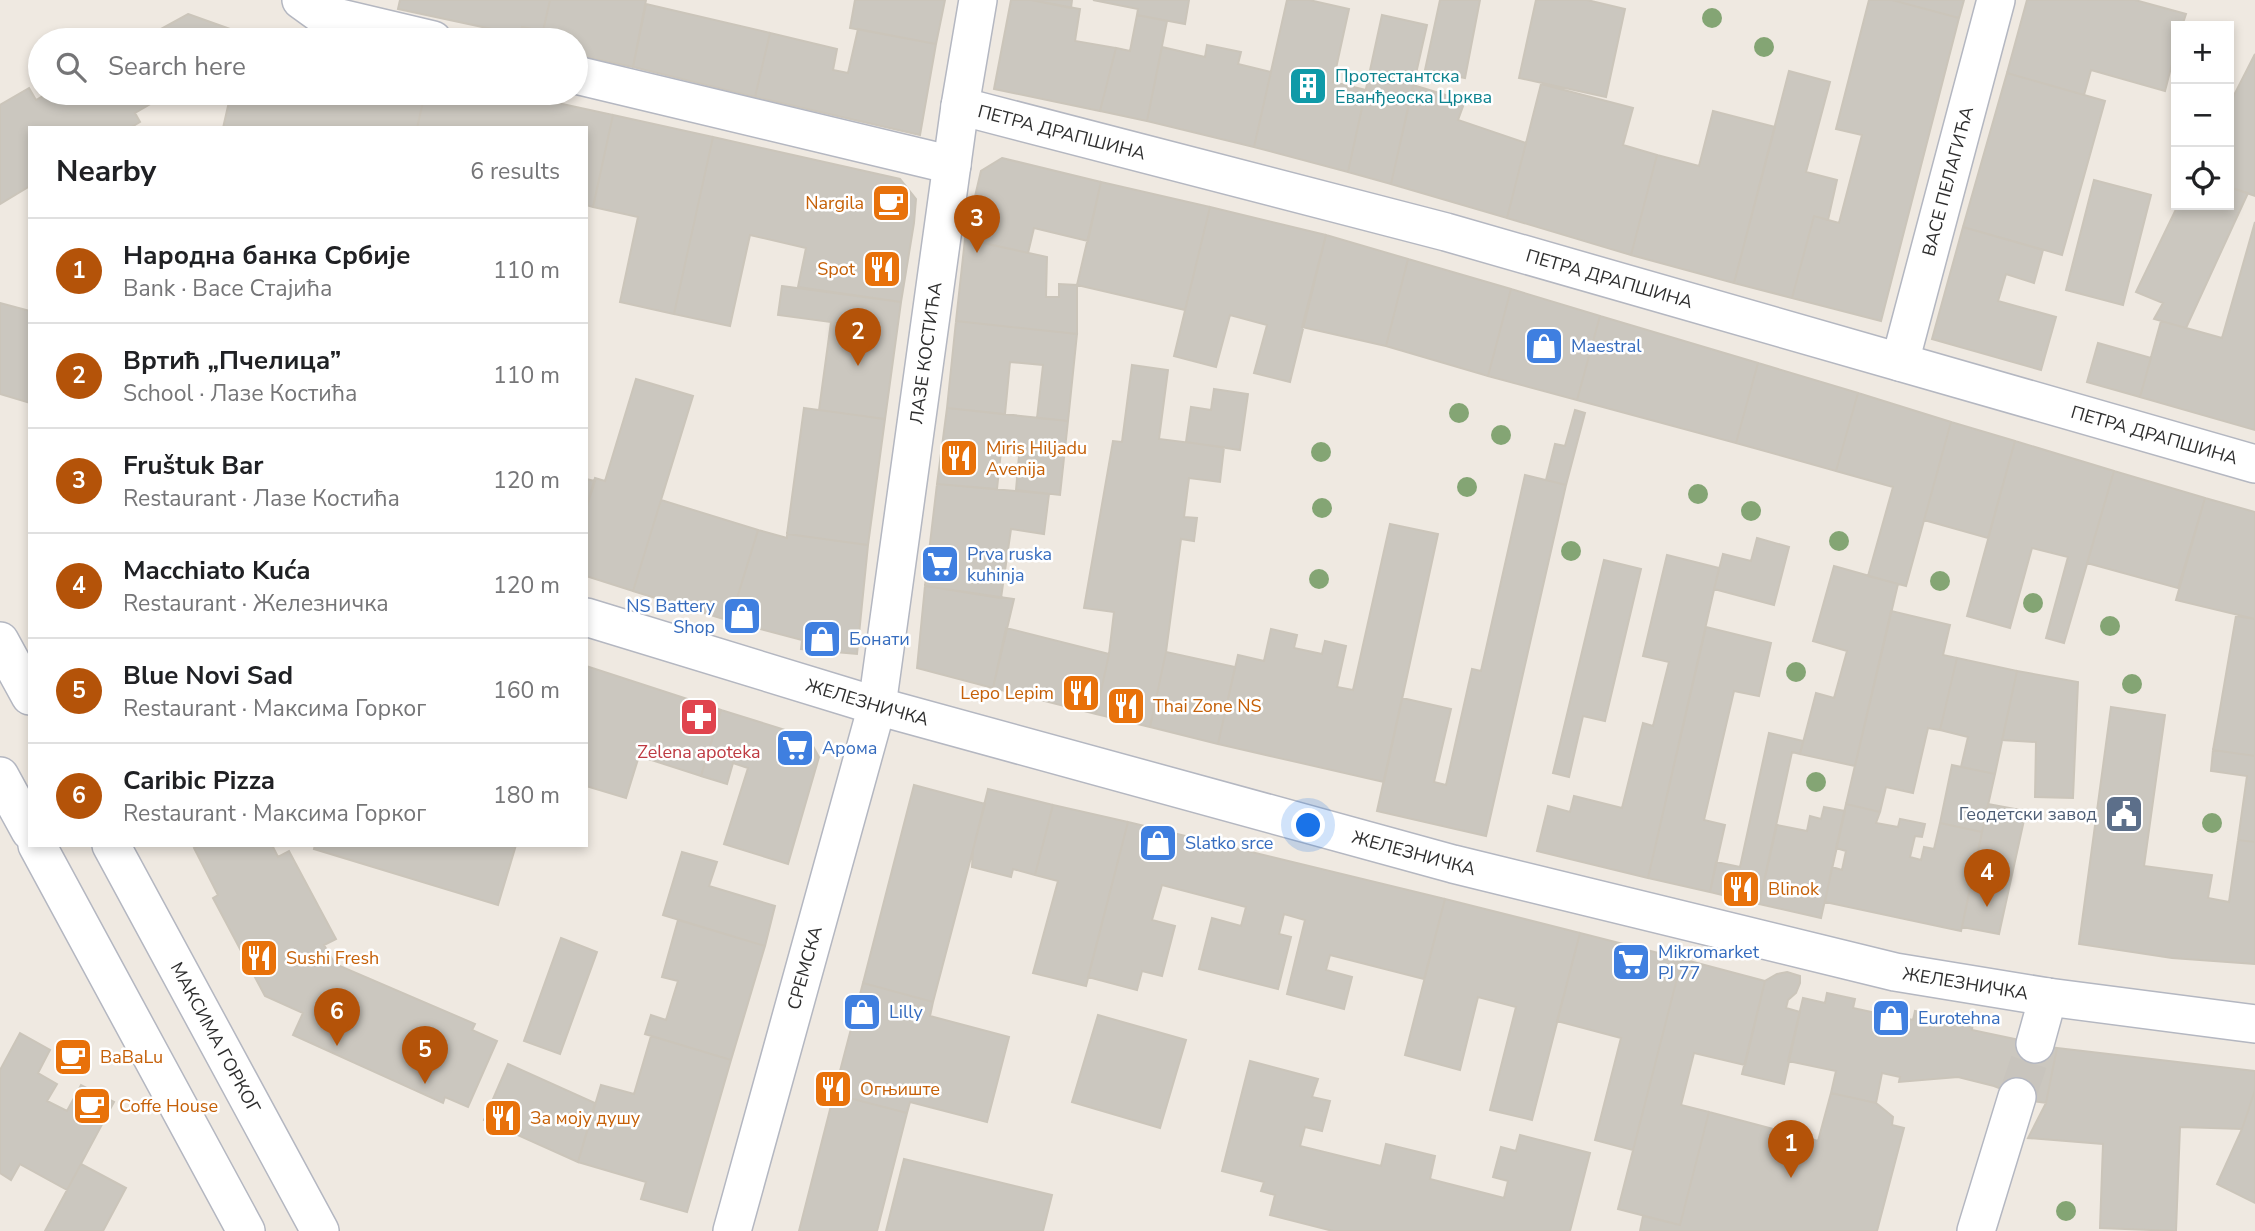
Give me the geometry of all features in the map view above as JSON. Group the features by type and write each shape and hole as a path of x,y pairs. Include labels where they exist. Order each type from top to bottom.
{"street":[{"path":"301,0 320,13 383,28"},
{"name":"ЛАЗЕ КОСТИЋА","path":"877,706 960,106 978,0"},
{"name":"ВАСЕ ПЕЛАГИЋА","path":"1900,362 1996,0"},
{"path":"588,78 952,165"},
{"name":"ПЕТРА ДРАПШИНА","path":"960,106 1447,233 2255,464"},
{"name":"ЖЕЛЕЗНИЧКА","path":"588,618 877,706 1480,870 1895,972 2048,997 2255,1024"},
{"path":"0,641 28,692"},
{"name":"СРЕМСКА","path":"732,1231 877,706"},
{"path":"0,776 28,827"},
{"path":"38,847 246,1231"},
{"name":"МАКСИМА ГОРКОГ","path":"112,847 320,1231"},
{"path":"2035,1044 2048,997"},
{"path":"1976,1231 2017,1097"}],"building":[{"path":"400,0 550,0 544,28 487,28 398,9"},
{"path":"550,0 646,0 633,67 588,58 588,28 544,28"},
{"path":"855,0 945,0 936,44 850,28"},
{"path":"1011,0 1031,0 1080,9 1075,41 1116,48 1100,111 994,89"},
{"path":"1031,0 1072,0 1071,8"},
{"path":"1093,0 1189,0 1185,24 1137,15 1138,9"},
{"name":"Протестантска Еванђеоска Црква","path":"1287,0 1309,0 1349,9 1333,82 1366,90 1348,172 1254,147"},
{"path":"1440,0 1480,0 1465,78 1425,70"},
{"path":"1536,0 1587,0 1625,9 1606,97 1519,78"},
{"path":"1869,0 1892,0 1959,18 1881,321 1792,298 1814,216 1839,223 1862,135 1836,129"},
{"path":"1892,0 1964,0 1959,18"},
{"path":"2027,0 2135,0 2186,14 2184,21 2171,21 2171,68 2165,91 2091,70 2084,95 2007,73"},
{"path":"646,4 770,33 755,97 633,67"},
{"path":"188,14 227,28 163,28"},
{"path":"1137,15 1167,21 1147,121 1100,111 1116,48 1130,51"},
{"path":"1382,15 1427,25 1391,184 1348,172"},
{"path":"858,29 936,44 920,135 755,97 770,33 837,49 833,70 848,73"},
{"path":"1207,45 1241,52 1238,64 1271,72 1254,147 1147,121 1162,47 1205,57"},
{"path":"2255,54 2255,196 2234,189 2234,95"},
{"path":"1789,71 1830,82 1806,172 1837,180 1828,220 1814,216 1792,298 1734,283"},
{"path":"2007,73 2105,101 2062,255 1963,227"},
{"path":"1541,84 1633,108 1623,145 1657,155 1631,255 1507,218"},
{"path":"1413,85 1465,101 1458,120 1526,143 1507,218 1391,184"},
{"path":"28,89 28,105 149,105 135,113 140,122 133,126 28,126 28,187 0,204 0,105"},
{"path":"228,105 422,105 417,126 223,126"},
{"path":"422,105 567,105 613,115 593,207 588,206 588,126 417,126"},
{"path":"1713,111 1775,127 1734,283 1631,255 1657,155 1699,166"},
{"path":"613,115 713,137 674,314 620,302 638,217 593,207"},
{"path":"713,137 900,179 916,199 901,302 798,287 806,248 750,235 730,326 674,314"},
{"path":"1002,158 1101,182 1088,241 1034,228 1028,253 965,239 981,171"},
{"path":"2094,180 2151,195 2123,305 2066,290"},
{"path":"1101,182 1210,207 1185,310 1077,285"},
{"path":"2234,189 2248,193 2186,328 2154,319 2163,303 2136,292 2176,210 2234,210"},
{"path":"1210,207 1326,235 1290,382 1254,373 1267,325 1230,315 1216,367 1174,356"},
{"path":"2255,222 2255,430 2140,397 2161,321 2222,338"},
{"path":"1963,227 2043,250 2034,283 2006,274 1998,301 2056,317 2041,370 1932,339"},
{"path":"1326,235 1408,259 1386,346 1302,327"},
{"path":"965,239 1047,257 1046,297 1059,297 1059,284 1077,285 1077,334 956,321"},
{"path":"1408,259 1511,289 1488,376 1386,346"},
{"path":"782,286 901,302 885,419 819,410 831,322 778,315"},
{"name":"Maestral","path":"1511,289 1600,316 1577,400 1488,376"},
{"path":"0,303 28,310 28,402 0,394"},
{"path":"1600,316 1758,363 1736,443 1577,400"},
{"path":"956,321 1077,334 1068,421 1037,418 1043,365 1010,362 1005,414 947,408"},
{"path":"2098,343 2151,358 2140,397 2087,382"},
{"path":"1758,363 1858,393 1836,471 1736,443"},
{"path":"1132,365 1168,370 1159,439 1224,447 1220,482 1189,478 1184,517 1197,518 1194,541 1181,539 1166,652 1150,727 1096,714 1109,654 1114,612 1084,608 1113,441 1122,442"},
{"path":"636,379 693,396 633,591 588,577 588,502 595,478 605,481"},
{"path":"1214,389 1248,394 1240,450 1186,442 1191,407 1211,410"},
{"path":"1858,393 1951,422 1906,586 1868,576 1893,487 1836,471"},
{"path":"804,408 885,419 868,545 787,534"},
{"path":"947,408 1068,421 1060,495 1016,490 1020,444 1002,442 997,489 937,484"},
{"path":"1575,410 1585,413 1566,485 1546,480 1555,444 1565,446"},
{"path":"1951,422 2015,441 1988,538 1924,520"},
{"path":"2015,441 2114,471 2064,643 2046,638 2068,557 2032,548 2010,628 1967,616"},
{"path":"2114,471 2205,498 2178,588 2087,563"},
{"path":"1525,475 1566,485 1486,836 1377,811 1402,698 1451,709 1434,782 1446,785 1472,669 1481,671"},
{"path":"588,479 595,481 588,503"},
{"path":"937,484 1049,494 1044,534 1011,529 1001,598 925,586"},
{"path":"2205,498 2255,512 2255,619 2176,600"},
{"path":"661,500 758,530 730,621 633,591"},
{"path":"1390,524 1438,534 1384,782 1218,744 1238,655 1264,661 1271,629 1297,635 1294,648 1322,654 1325,641 1346,646 1337,687 1353,690"},
{"path":"758,530 787,538 787,534 868,545 857,654 801,649 802,640 730,621"},
{"path":"1757,538 1789,547 1774,605 1714,589 1723,554 1751,561"},
{"path":"1667,555 1719,568 1648,878 1537,851 1548,806 1570,812 1574,796 1622,808 1643,723 1653,726 1669,662 1643,656"},
{"path":"1604,560 1641,569 1605,721 1583,716 1569,777 1553,773"},
{"path":"1834,566 1898,584 1855,766 1800,754 1816,693 1834,698 1847,651 1813,641"},
{"path":"925,586 1014,599 993,688 917,668"},
{"path":"1891,611 1950,625 1943,655 1957,658 1940,730 1928,728 1913,793 1886,787 1880,812 1846,804"},
{"path":"2236,616 2255,619 2255,756 2213,750"},
{"path":"1706,627 1771,643 1759,696 1734,691 1704,820 1725,825 1710,892 1648,878"},
{"path":"1006,628 1109,654 1096,714 993,688"},
{"path":"1166,652 1235,667 1218,744 1150,727"},
{"path":"1957,658 2017,671 1995,774 1961,767 1968,737 1940,730"},
{"path":"588,667 721,710 701,776 639,756 626,798 588,787"},
{"path":"2017,671 2078,682 2073,798 2035,797 2036,742 2002,740"},
{"name":"Геодетски завод","path":"2111,707 2165,715 2144,866 2212,875 2208,898 2229,902 2238,840 2255,842 2255,964 2172,958 2079,944"},
{"path":"721,710 808,737 819,757 788,864 724,844 748,768 733,763 727,784 701,776"},
{"path":"1769,733 1803,741 1800,754 1792,752 1759,904 1710,892 1716,862 1740,867"},
{"path":"2213,750 2255,756 2255,842 2238,840 2247,776 2211,771"},
{"path":"1952,765 1995,774 1982,832 1940,823"},
{"path":"914,785 985,804 933,1002 863,983"},
{"path":"988,789 1053,805 1035,875 1013,869 1011,877 972,867 973,850"},
{"path":"1846,804 1880,812 1876,823 1898,827 1900,819 1925,824 1922,837 1915,836 1910,857 1921,860 1924,847 1934,849 1940,823 1982,832 1961,931 1825,902 1832,867 1842,870 1846,851 1836,848"},
{"path":"1988,804 2026,811 1999,934 1962,927"},
{"path":"1053,805 1128,822 1086,986 1033,973 1058,881 1035,875"},
{"path":"1824,807 1845,811 1821,918 1759,904 1777,825 1807,831 1810,816 1821,819"},
{"path":"1128,822 1445,899 1424,979 1330,955 1326,970 1352,977 1344,1009 1287,994 1305,920 1284,914 1279,934 1291,937 1278,989 1199,969 1212,918 1241,926 1246,907 1162,885 1152,920 1175,926 1162,976 1142,971 1137,990 1088,977"},
{"path":"273,847 278,857 289,851 336,939 324,945 335,964 475,1024 472,1030 497,1041 468,1107 445,1097 443,1103 293,1035 303,1013 265,996 213,898 218,895 194,848"},
{"path":"314,847 515,847 498,905"},
{"path":"682,852 717,862 709,886 775,906 765,946 663,915"},
{"path":"1445,899 1580,933 1532,1120 1490,1110 1516,1007 1478,997 1460,1070 1405,1055"},
{"path":"678,920 765,946 731,1060 645,1034 651,1015 666,1020 678,981 662,977"},
{"path":"1580,933 1682,959 1633,1150 1595,1140 1621,1038 1557,1021"},
{"path":"561,938 597,952 560,1054 524,1041"},
{"path":"1682,959 1765,981 1745,1065 1694,1053 1681,1105 1709,1112 1680,1225 1618,1209"},
{"path":"1787,972 1800,976 1800,983 1796,993 1788,1000 1786,1008 1800,1012 1784,1084 1742,1074 1765,981"},
{"path":"863,983 933,1002 930,1016 1009,1037 987,1122 910,1102 907,1113 834,1094"},
{"path":"1827,993 1855,999 1853,1008 1876,1013 1878,1003 1896,1007 1895,1016 1913,1020 1915,1011 1935,1015 1934,1023 1951,1027 1952,1018 1973,1022 1972,1030 2057,1048 2046,1103 1958,1077 1899,1082 1900,1077 1882,1073 1876,1103 1831,1093 1836,1071 1788,1061 1803,998 1825,1003"},
{"path":"1098,1015 1186,1040 1160,1128 1072,1102"},
{"path":"20,1033 50,1050 38,1073 57,1084 47,1101 67,1111 81,1085 114,1102 67,1190 20,1164 11,1180 0,1173 0,1070"},
{"path":"651,1036 731,1060 687,1212 641,1199 646,1182 578,1162 601,1085 634,1094"},
{"path":"2057,1048 2255,1071 2255,1090 2242,1129 2180,1127 2176,1231 2100,1228 2103,1144 2028,1138 2046,1103"},
{"path":"1250,1061 1318,1079 1312,1097 1330,1101 1322,1131 1305,1127 1300,1146 1381,1166 1386,1144 1435,1156 1430,1179 1504,1198 1508,1181 1493,1177 1501,1147 1516,1151 1520,1135 1590,1153 1570,1231 1333,1231 1270,1215 1275,1195 1261,1191 1264,1182 1222,1171"},
{"path":"508,1064 595,1103 578,1162 484,1120"},
{"path":"2255,1090 2255,1203 2217,1184 2242,1129"},
{"path":"1831,1093 1876,1103 1893,1117 1892,1125 1904,1128 1877,1231 1640,1231 1643,1216 1680,1225 1709,1112 1818,1141"},
{"path":"834,1094 907,1113 877,1231 799,1231"},
{"path":"904,1159 1052,1195 1043,1231 886,1231"},
{"path":"81,1164 126,1188 103,1231 45,1231"}],"tunnel":[{"path":"2017,1097 2035,1044"}],"place":[{"name":"Протестантска Еванђеоска Црква","path":"1308,86"},
{"name":"Nargila","path":"891,203"},
{"name":"Fruštuk Bar","path":"977,253"},
{"name":"Spot","path":"882,269"},
{"name":"Maestral","path":"1544,346"},
{"name":"Вртић „Пчелица”","path":"858,366"},
{"name":"Miris Hiljadu Avenija","path":"959,458"},
{"name":"Prva ruska kuhinja","path":"940,564"},
{"name":"NS Battery Shop","path":"742,616"},
{"name":"Бонати","path":"822,639"},
{"name":"Lepo Lepim","path":"1081,693"},
{"name":"Thai Zone NS","path":"1126,706"},
{"name":"Zelena apoteka","path":"699,717"},
{"name":"Арома","path":"795,748"},
{"name":"Геодетски завод","path":"2124,814"},
{"name":"Slatko srce","path":"1158,843"},
{"name":"Blinok","path":"1741,889"},
{"name":"Macchiato Kuća","path":"1987,907"},
{"name":"Sushi Fresh","path":"259,958"},
{"name":"Mikromarket PJ 77","path":"1631,962"},
{"name":"Lilly","path":"862,1012"},
{"name":"Eurotehna","path":"1891,1018"},
{"name":"Caribic Pizza","path":"337,1046"},
{"name":"BaBaLu","path":"73,1057"},
{"name":"Blue Novi Sad","path":"425,1084"},
{"name":"Огњиште","path":"833,1089"},
{"name":"Coffe House","path":"92,1106"},
{"name":"За моју душу","path":"503,1118"},
{"name":"Народна банка Србије","path":"1791,1178"}]}
